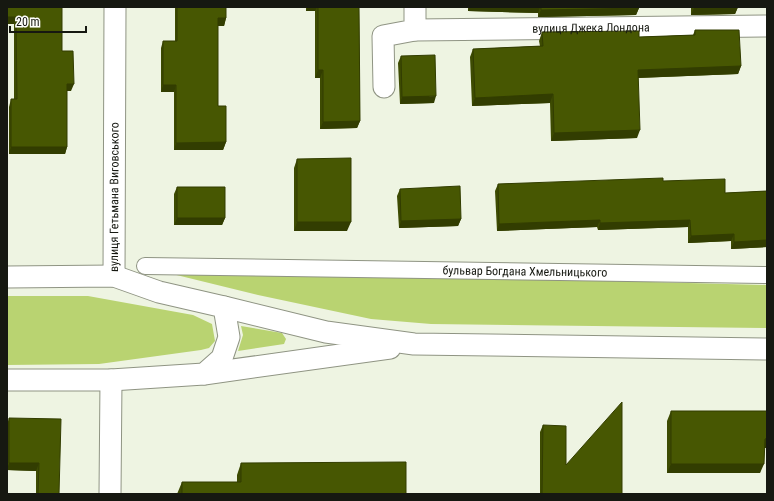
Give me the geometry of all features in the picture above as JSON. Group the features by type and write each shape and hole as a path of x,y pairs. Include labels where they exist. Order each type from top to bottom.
{"street":[{"name":"вулиця Гетьмана Виговського","path":"115,7 114,276 159,292 326,332 414,344"},
{"path":"415,7 415,30"},
{"name":"вулиця Джека Лондона","path":"384,87 383,36 415,30 767,26"},
{"name":"бульвар Богдана Хмельницького","path":"145,266 767,275"},
{"path":"7,277 114,276"},
{"path":"204,374 222,358 229,337 224,307"},
{"path":"7,380 111,380 204,374 414,344 767,349"},
{"path":"110,494 111,380"}],"green space":[{"path":"152,269 767,285 767,328 431,324 371,319 258,295"},
{"path":"7,296 88,296 193,315 212,324 215,341 209,348 201,350 99,364 7,365"},
{"path":"241,326 282,333 286,339 284,344 238,351 243,335"}],"building":[{"path":"7,7 62,7 62,51 73,51 74,84 67,84 67,147 11,147 11,99 17,99 16,17 7,17"},
{"path":"177,7 226,7 226,18 218,18 218,106 226,106 226,142 176,143 176,85 163,85 163,41 177,41"},
{"path":"318,7 359,7 360,121 323,122 323,70 318,70"},
{"path":"541,7 639,7 639,8 541,10"},
{"path":"693,7 738,7 694,8"},
{"path":"695,30 739,30 741,66 638,70 640,130 554,133 553,94 475,98 473,49 543,46 542,32 639,31 639,37 695,35"},
{"path":"435,55 436,96 402,97 401,56"},
{"path":"351,158 351,222 297,222 297,159"},
{"path":"663,178 663,181 725,179 725,193 767,191 767,240 734,242 734,234 691,236 690,220 600,223 600,220 499,224 498,184"},
{"path":"460,186 461,219 401,221 400,189"},
{"path":"177,187 225,187 225,218 177,218"},
{"path":"622,402 622,494 542,494 543,425 566,426 566,465"},
{"path":"671,411 767,411 767,438 765,439 764,464 671,464"},
{"path":"9,418 61,419 59,494 38,494 39,463 9,463"},
{"path":"406,462 406,494 182,494 182,482 241,482 241,463"}]}
